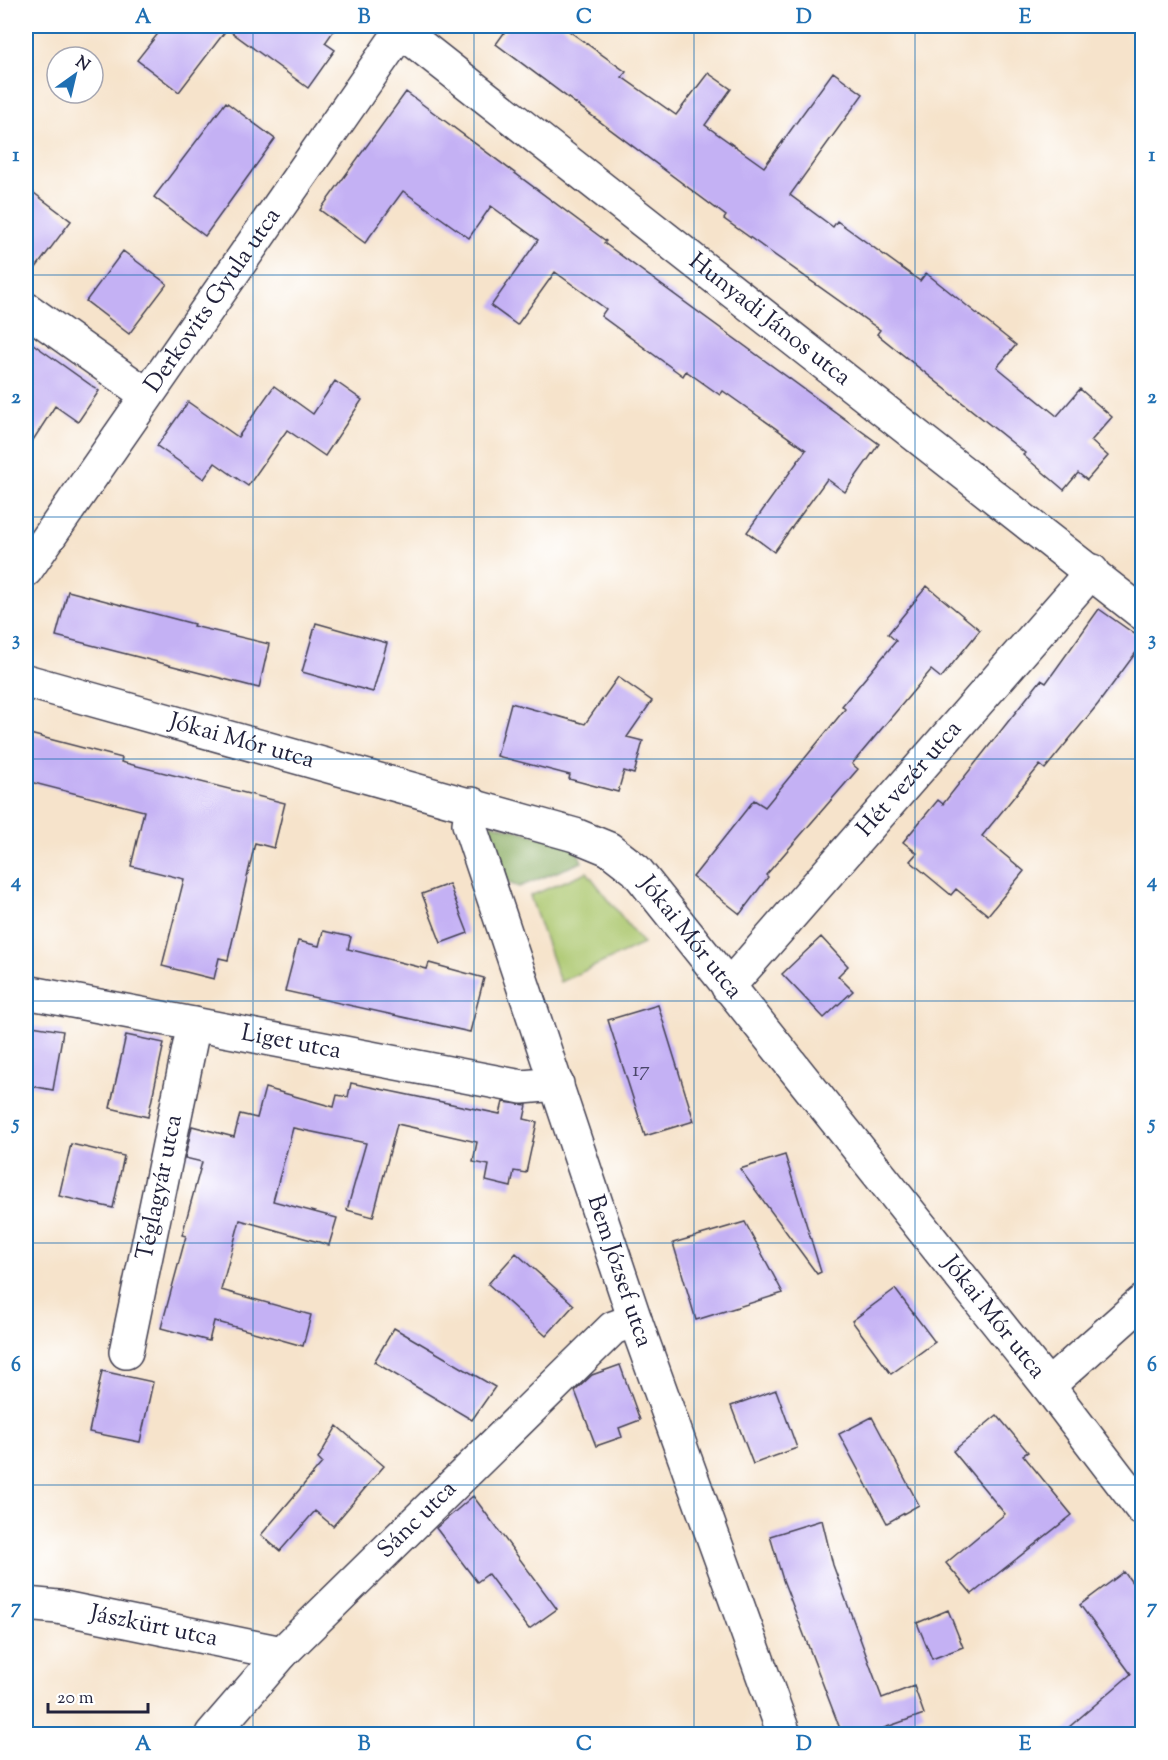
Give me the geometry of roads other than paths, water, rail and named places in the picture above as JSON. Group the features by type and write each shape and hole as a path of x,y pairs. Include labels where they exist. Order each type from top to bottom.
{"street":[{"name":"Derkovits Gyula utca","path":"26,570 398,28"},
{"name":"Hunyadi János utca","path":"398,28 1143,613"},
{"path":"26,309 147,395"},
{"name":"Hét vezér utca","path":"728,987 1092,571"},
{"name":"Jókai Mór utca","path":"26,681 472,804 575,835 609,849 636,870 1048,1386 1143,1509"},
{"name":"Bem József utca","path":"472,804 469,824 635,1320 784,1734"},
{"name":"Liget utca","path":"26,992 522,1087 557,1084"},
{"name":"Téglagyár utca","path":"126,1352 194,1024"},
{"path":"1048,1386 1143,1302"},
{"name":"Sánc utca","path":"212,1734 282,1653 613,1328 635,1320"},
{"name":"Jászkürt utca","path":"26,1604 58,1607 282,1653"}]}
